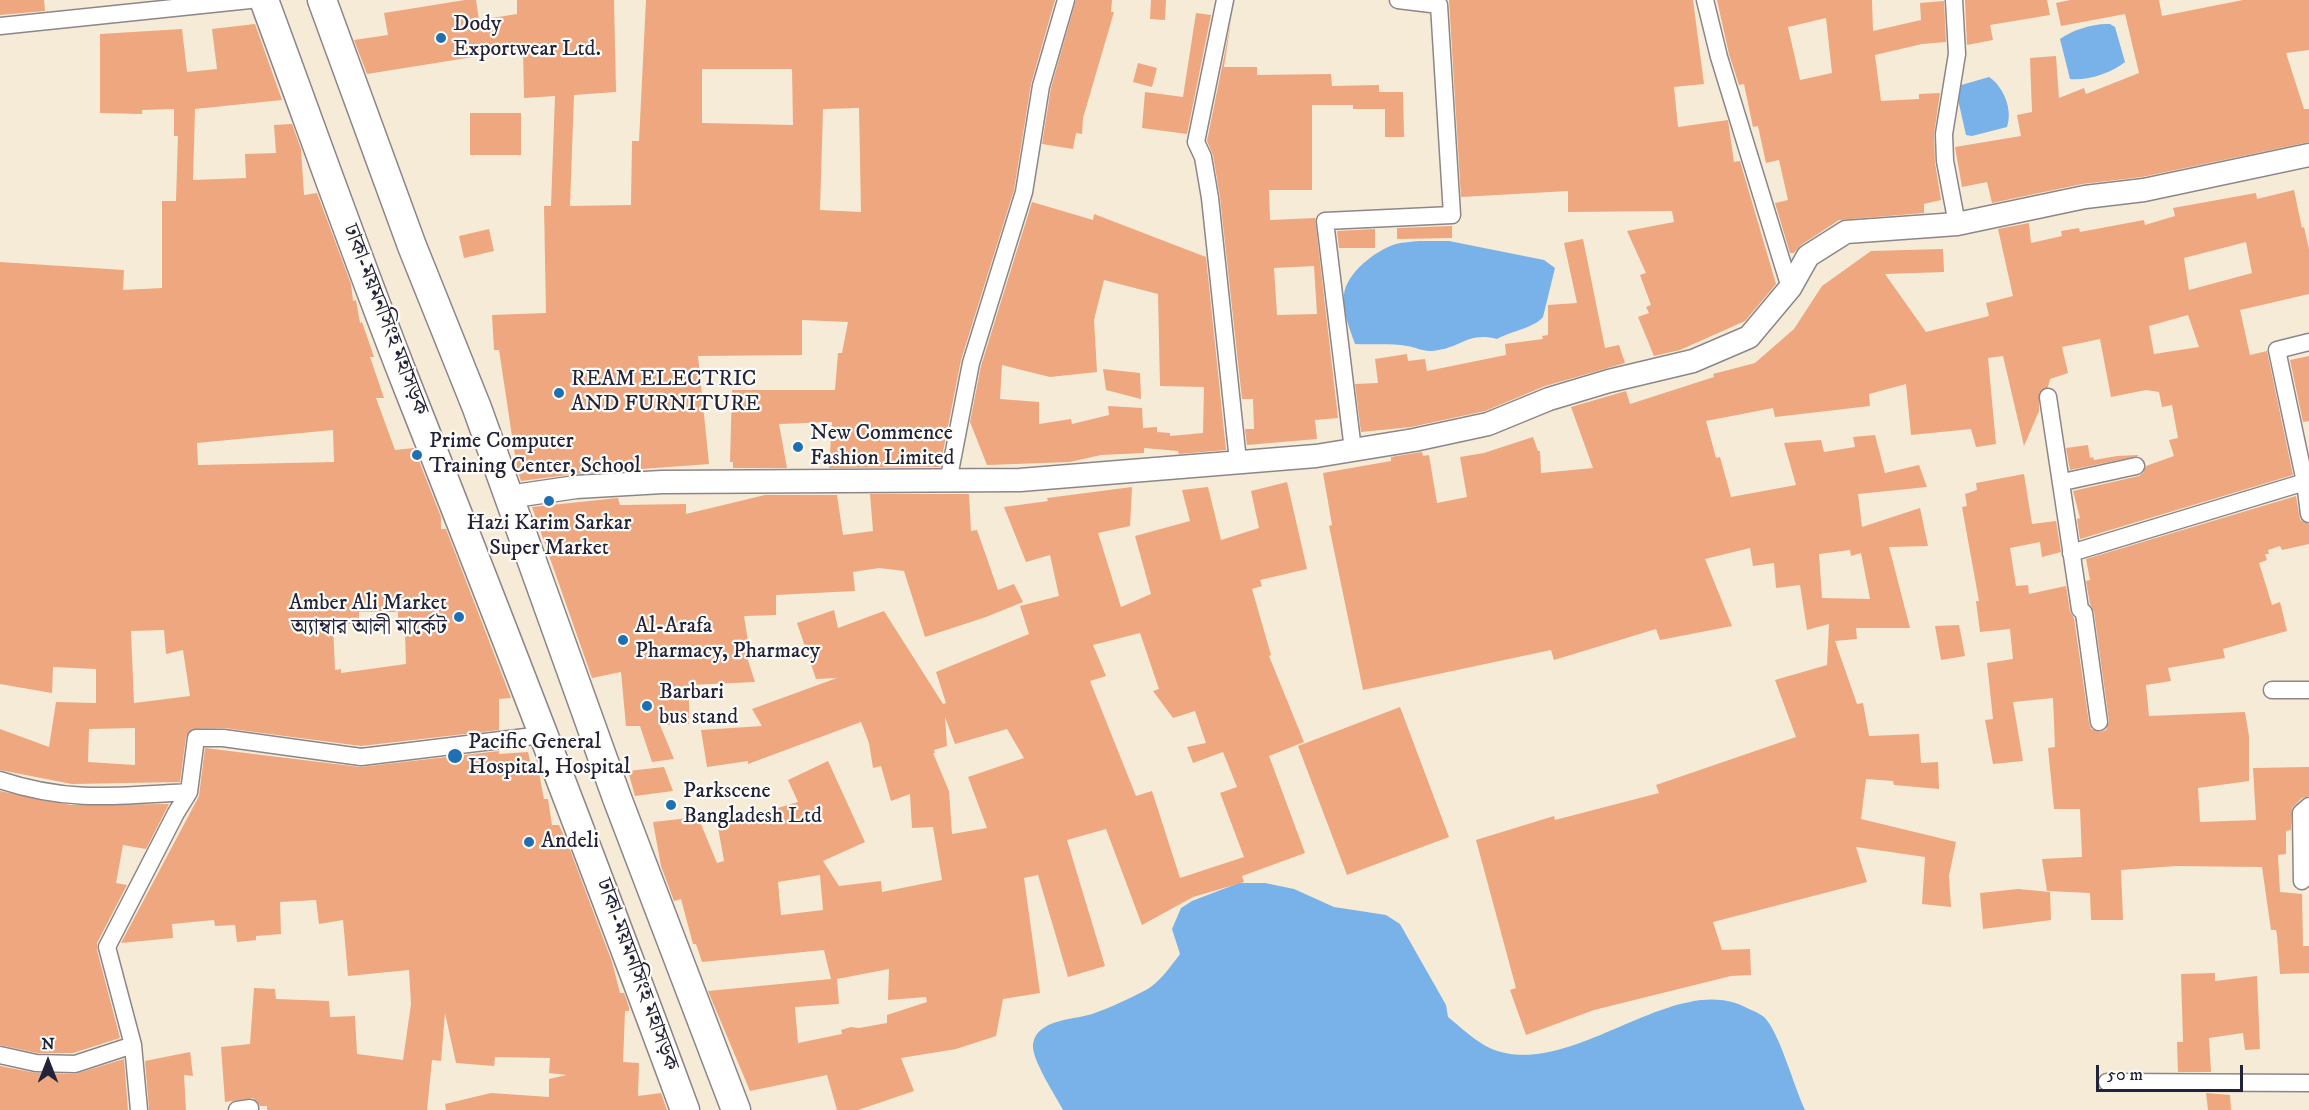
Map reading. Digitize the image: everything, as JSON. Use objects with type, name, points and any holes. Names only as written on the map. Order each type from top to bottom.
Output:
[{"type":"highway","name":"ঢাকা-ময়মনসিংহ মহাসড়ক","points":[[264,0],[405,379],[458,510],[542,735],[575,811],[685,1110]]},
{"type":"highway","name":"ঢাকা-ময়মনসিংহ মহাসড়ক","points":[[322,0],[412,246],[477,408],[617,798],[736,1110]]},
{"type":"street","points":[[0,27],[250,0]]},
{"type":"street","points":[[948,482],[957,422],[970,363],[1024,192],[1041,86],[1066,0]]},
{"type":"street","points":[[1225,0],[1196,142],[1203,157],[1210,198],[1238,461]]},
{"type":"street","points":[[1353,450],[1325,221],[1452,215],[1439,5],[1398,0]]},
{"type":"street","points":[[1706,0],[1719,57],[1790,288]]},
{"type":"street","points":[[1954,0],[1957,54],[1944,134],[1946,161],[1957,224]]},
{"type":"street","points":[[508,497],[576,487],[662,482],[1020,480],[1316,456],[1414,440],[1488,424],[1549,399],[1609,381],[1694,361],[1749,337],[1790,288],[1808,256],[1846,232],[1957,224],[2085,197],[2144,190],[2309,155]]},
{"type":"street","points":[[2309,342],[2277,350],[2305,482],[2309,513]]},
{"type":"street","points":[[2048,397],[2059,476],[2063,482],[2080,609],[2084,613],[2099,722]]},
{"type":"street","points":[[2063,482],[2136,466]]},
{"type":"street","points":[[2071,553],[2305,482]]},
{"type":"street","points":[[2272,690],[2309,690]]},
{"type":"street","points":[[139,1110],[133,1045],[107,946],[189,792],[196,738],[223,738],[361,757],[542,735]]},
{"type":"street","points":[[0,780],[38,792],[83,798],[189,792]]},
{"type":"street","points":[[2302,881],[2301,813],[2309,806]]},
{"type":"street","points":[[0,1056],[36,1063],[75,1064],[133,1045]]},
{"type":"street","points":[[2107,1082],[2309,1083]]},
{"type":"water","points":[[2110,24],[2115,27],[2125,62],[2099,75],[2084,79],[2070,79],[2060,39],[2083,28]]},
{"type":"water","points":[[1989,77],[2006,99],[2009,113],[2007,127],[1972,136],[1966,135],[1957,95],[1958,86]]},
{"type":"water","points":[[1449,241],[1544,260],[1555,268],[1543,317],[1534,324],[1497,339],[1478,337],[1440,350],[1427,351],[1395,345],[1355,344],[1344,307],[1344,295],[1350,279],[1363,264],[1380,251],[1396,244]]},
{"type":"water","points":[[1239,883],[1265,883],[1294,889],[1334,907],[1386,915],[1400,924],[1446,1005],[1448,1017],[1480,1042],[1501,1052],[1531,1055],[1563,1048],[1661,1010],[1692,1001],[1721,1000],[1749,1009],[1763,1017],[1771,1026],[1805,1110],[1063,1110],[1033,1051],[1036,1035],[1042,1029],[1059,1021],[1101,1011],[1151,987],[1165,974],[1180,954],[1172,929],[1181,908],[1192,901]]},
{"type":"building","points":[[0,0],[44,0],[45,11],[0,15]]},
{"type":"building","points":[[476,0],[479,20],[517,14],[517,0],[614,0],[616,92],[574,95],[570,206],[631,205],[632,141],[639,141],[646,0],[1055,0],[1031,84],[1014,190],[961,360],[940,467],[829,468],[832,422],[779,424],[787,468],[733,468],[733,462],[730,462],[732,390],[835,390],[838,353],[842,353],[848,322],[802,320],[802,355],[698,356],[709,464],[575,474],[521,481],[517,469],[499,350],[494,350],[492,315],[546,313],[544,206],[551,206],[555,96],[524,98],[523,49],[367,74],[354,40],[388,35],[384,13]],"holes":[[[702,69],[792,69],[793,125],[702,123]],[[859,108],[861,212],[820,210],[823,109]]]},
{"type":"building","points":[[1076,0],[1112,0],[1111,12],[1114,12],[1083,118],[1082,134],[1076,133],[1073,149],[1042,144],[1051,88]]},
{"type":"building","points":[[1151,0],[1166,0],[1165,20],[1150,19]]},
{"type":"building","points":[[1449,0],[1693,0],[1704,84],[1674,87],[1678,127],[1728,120],[1734,162],[1740,161],[1776,284],[1745,321],[1680,350],[1654,356],[1638,317],[1649,313],[1646,307],[1651,305],[1640,275],[1646,273],[1627,231],[1674,222],[1672,211],[1568,212],[1568,191],[1461,197]]},
{"type":"building","points":[[1717,0],[1872,0],[1873,31],[1921,20],[1920,3],[1944,1],[1946,42],[1922,44],[1875,55],[1881,101],[1919,99],[1919,94],[1940,93],[1934,134],[1935,163],[1941,200],[1924,204],[1924,213],[1839,220],[1801,245],[1794,253],[1790,253],[1775,203],[1788,200],[1779,160],[1766,163],[1758,126],[1753,127],[1744,84],[1739,85],[1729,54]],"holes":[[[1826,18],[1832,73],[1800,80],[1788,27]]]},
{"type":"building","points":[[1965,0],[2047,0],[2050,15],[1990,25],[1993,40],[1967,45]]},
{"type":"building","points":[[2070,0],[2159,0],[2162,16],[2243,0],[2309,0],[2309,50],[2286,53],[2304,109],[2309,109],[2309,142],[2142,177],[2082,184],[1992,203],[1987,182],[1962,187],[1955,147],[2021,136],[2017,115],[2032,112],[2030,58],[2056,56],[2059,98],[2084,88],[2086,94],[2139,73],[2125,14],[2061,26],[2056,3]]},
{"type":"building","points":[[1196,13],[1211,15],[1187,134],[1142,128],[1145,92],[1183,97]]},
{"type":"building","points":[[1231,22],[1224,67],[1257,67],[1257,75],[1331,74],[1332,86],[1379,85],[1379,92],[1403,92],[1404,137],[1385,137],[1385,109],[1353,109],[1353,105],[1312,105],[1312,190],[1269,190],[1270,220],[1315,218],[1338,418],[1315,420],[1317,439],[1247,445],[1245,429],[1254,429],[1253,399],[1242,399],[1220,197],[1213,155],[1207,141]],"holes":[[[1314,266],[1317,314],[1277,315],[1274,268]]]},
{"type":"building","points":[[255,24],[282,100],[195,109],[193,180],[246,178],[245,154],[276,153],[274,125],[292,124],[301,149],[304,195],[317,193],[351,284],[353,301],[356,300],[360,323],[362,322],[374,357],[370,357],[384,398],[376,398],[395,450],[414,448],[441,517],[441,529],[446,529],[511,698],[499,699],[499,730],[361,746],[224,728],[192,729],[186,737],[180,782],[72,784],[0,770],[0,729],[49,747],[56,702],[96,703],[96,669],[53,667],[52,693],[0,684],[0,262],[124,270],[123,290],[162,288],[162,201],[176,201],[178,136],[174,136],[174,109],[142,110],[142,114],[100,113],[100,34],[182,29],[187,72],[217,69],[212,29]],"holes":[[[333,430],[334,462],[198,465],[197,443]],[[359,612],[398,612],[398,633],[405,633],[406,664],[341,673],[341,669],[335,670],[333,624],[359,624]],[[164,630],[166,654],[183,650],[190,696],[134,703],[131,631]],[[135,728],[135,765],[88,762],[89,729]]]},
{"type":"building","points":[[1138,63],[1157,68],[1152,87],[1133,82]]},
{"type":"building","points":[[470,113],[521,113],[521,155],[470,155]]},
{"type":"building","points":[[2294,190],[2309,249],[2309,294],[2240,310],[2250,355],[2267,351],[2293,475],[2080,539],[2077,519],[2080,518],[2073,491],[2139,476],[2146,466],[2174,456],[2169,440],[2178,438],[2172,405],[2162,407],[2159,392],[2146,390],[2111,397],[2100,339],[2062,347],[2068,373],[2050,379],[2048,387],[2039,393],[2039,411],[2024,446],[2003,356],[1988,358],[1996,444],[1976,447],[1971,429],[1911,435],[1906,384],[1869,394],[1870,406],[1775,417],[1773,408],[1706,421],[1716,458],[1720,457],[1731,497],[1796,485],[1784,443],[1821,440],[1824,452],[1855,447],[1853,437],[1875,435],[1885,473],[1919,465],[1927,487],[1858,494],[1862,527],[1920,508],[1928,546],[1889,547],[1910,628],[1856,628],[1857,639],[1835,641],[1857,704],[1863,703],[1869,736],[1919,734],[1921,763],[1938,762],[1939,789],[1894,785],[1893,781],[1866,779],[1861,819],[1956,842],[1949,876],[1951,907],[1922,904],[1925,857],[1856,847],[1867,882],[1713,922],[1722,950],[1750,949],[1751,975],[1731,976],[1594,1010],[1526,1035],[1510,990],[1516,988],[1476,840],[1554,816],[1555,820],[1659,793],[1656,785],[1796,737],[1775,680],[1827,665],[1829,624],[1807,630],[1800,585],[1776,588],[1774,563],[1753,566],[1750,548],[1705,559],[1732,626],[1660,640],[1656,629],[1554,660],[1551,650],[1363,690],[1329,526],[1332,525],[1323,473],[1391,461],[1391,457],[1422,452],[1423,456],[1429,455],[1437,503],[1467,497],[1460,457],[1484,453],[1533,437],[1540,451],[1541,473],[1593,468],[1571,407],[1626,391],[1630,404],[1714,377],[1713,374],[1755,363],[1794,329],[1822,286],[1871,251],[1943,249],[1944,272],[1885,274],[1926,332],[1989,316],[1986,303],[2013,296],[1998,229],[2029,223],[2031,243],[2062,236],[2061,231],[2079,228],[2080,232],[2144,220],[2145,225],[2175,216],[2173,208],[2256,193],[2257,199]],"holes":[[[2246,242],[2252,273],[2189,290],[2184,258]],[[2188,315],[2199,347],[2154,354],[2149,326]],[[1850,550],[1851,556],[1861,553],[1870,599],[1822,598],[1819,554]]]},
{"type":"building","points":[[1032,202],[1093,220],[1094,214],[1206,257],[1226,450],[1179,454],[1178,451],[1144,448],[1144,453],[1101,455],[1070,462],[987,465],[970,422],[981,366]],"holes":[[[1104,280],[1158,294],[1160,386],[1204,387],[1203,433],[1170,436],[1170,433],[1157,432],[1157,427],[1143,428],[1142,408],[1108,406],[1109,415],[1072,424],[1071,419],[1039,424],[1039,402],[1000,399],[1002,365],[1050,377],[1097,372],[1094,320]]]},
{"type":"building","points":[[1452,226],[1452,238],[1397,239],[1397,228]]},
{"type":"building","points":[[489,229],[494,251],[464,258],[459,236]]},
{"type":"building","points":[[1375,229],[1375,248],[1339,248],[1337,231]]},
{"type":"building","points":[[1583,239],[1605,348],[1619,345],[1625,363],[1545,386],[1485,411],[1411,427],[1361,432],[1355,384],[1378,383],[1375,359],[1407,354],[1408,361],[1425,359],[1427,371],[1506,355],[1505,344],[1543,339],[1542,336],[1548,335],[1548,305],[1577,303],[1564,243]]},
{"type":"building","points":[[2309,356],[2309,421],[2303,422],[2290,360]]},
{"type":"building","points":[[1103,369],[1140,373],[1141,399],[1106,390]]},
{"type":"building","points":[[2088,445],[2090,458],[2093,457],[2094,460],[2117,456],[2138,456],[2070,470],[2066,448]]},
{"type":"building","points":[[2024,474],[2032,524],[2056,521],[2061,552],[2042,557],[2040,542],[2010,548],[2016,586],[2028,585],[2029,594],[2066,586],[2070,611],[2074,618],[2089,723],[2091,729],[2100,732],[2106,730],[2109,721],[2094,612],[2090,604],[2086,581],[2090,580],[2086,559],[2296,496],[2300,520],[2309,524],[2309,544],[2282,550],[2280,546],[2268,550],[2269,554],[2265,554],[2267,560],[2259,563],[2272,605],[2280,602],[2287,631],[2223,649],[2225,658],[2168,668],[2171,681],[2146,685],[2149,716],[2245,712],[2249,736],[2249,781],[2198,788],[2200,822],[2256,820],[2253,768],[2309,767],[2309,796],[2302,798],[2292,808],[2291,830],[2286,831],[2286,854],[2278,855],[2280,892],[2302,894],[2303,946],[2309,946],[2309,973],[2280,974],[2277,935],[2276,930],[2271,930],[2262,867],[2176,866],[2121,870],[2123,920],[2091,920],[2090,893],[2047,891],[2042,859],[2082,857],[2080,809],[2054,809],[2048,748],[2055,747],[2053,698],[2013,702],[2023,761],[1993,764],[1985,720],[1993,719],[1987,663],[2013,659],[2010,629],[1980,632],[1976,601],[1979,601],[1962,507],[1967,506],[1965,494],[1977,490],[1976,483]]},
{"type":"building","points":[[1287,482],[1307,569],[1260,580],[1262,586],[1252,589],[1271,655],[1269,656],[1304,742],[1269,756],[1305,853],[1242,876],[1244,882],[1193,897],[1142,925],[1106,829],[1067,840],[1105,966],[1068,977],[1038,875],[1024,878],[1040,993],[1003,999],[996,1036],[956,1049],[901,1058],[914,1091],[858,1110],[837,1110],[827,1075],[750,1091],[708,991],[831,979],[824,950],[702,962],[696,944],[693,944],[681,899],[674,901],[661,866],[653,822],[698,817],[717,863],[724,861],[716,816],[771,810],[798,802],[788,780],[828,761],[865,842],[823,861],[839,886],[881,881],[882,892],[942,880],[933,827],[912,828],[910,794],[891,801],[881,766],[873,768],[869,743],[861,722],[748,764],[748,761],[707,767],[701,730],[762,726],[752,709],[837,678],[816,679],[797,623],[834,610],[838,628],[884,611],[943,704],[946,703],[936,672],[1029,634],[1020,606],[1059,596],[1050,555],[1026,562],[1004,507],[1048,501],[1047,498],[1132,487],[1130,526],[1098,533],[1121,607],[1151,594],[1135,536],[1190,521],[1182,490],[1208,487],[1221,540],[1259,528],[1251,491]],"holes":[[[1140,633],[1159,689],[1153,691],[1173,718],[1195,711],[1206,743],[1187,747],[1193,763],[1223,752],[1237,787],[1220,793],[1244,857],[1180,878],[1152,791],[1136,796],[1090,681],[1106,676],[1093,645]],[[945,717],[955,744],[1007,729],[1024,758],[968,777],[987,828],[952,834],[949,791],[933,753],[935,753],[934,750],[947,746]],[[820,875],[823,910],[781,915],[778,882]],[[889,969],[888,1000],[926,997],[927,1002],[887,1015],[887,1023],[859,1028],[851,1027],[841,1030],[842,1034],[798,1043],[795,1007],[839,1004],[837,979]]]},
{"type":"building","points":[[870,494],[969,494],[971,531],[977,530],[998,590],[1014,584],[1023,602],[925,637],[904,571],[879,568],[853,572],[855,591],[776,595],[776,615],[744,616],[749,647],[744,648],[755,682],[689,685],[689,724],[660,725],[674,759],[652,762],[640,726],[626,726],[621,672],[592,678],[532,507],[618,498],[620,505],[686,504],[686,514],[765,495],[837,495],[843,535],[873,531]]},
{"type":"building","points":[[1959,625],[1965,656],[1941,660],[1935,626]]},
{"type":"building","points":[[1400,707],[1449,837],[1347,875],[1298,746]]},
{"type":"building","points":[[205,748],[360,767],[499,751],[499,754],[528,752],[533,774],[539,773],[544,799],[548,799],[552,825],[559,825],[569,847],[612,962],[620,993],[624,993],[629,1007],[629,1011],[625,1011],[623,1062],[639,1063],[638,1096],[661,1093],[667,1110],[446,1110],[445,1104],[491,1093],[549,1097],[549,1079],[567,1075],[549,1073],[550,1058],[495,1057],[494,1066],[456,1063],[445,1013],[441,1061],[432,1060],[427,1110],[267,1110],[267,1106],[260,1106],[253,1098],[225,1102],[221,1047],[250,1044],[254,988],[275,989],[276,999],[329,1001],[330,1017],[355,1016],[357,1054],[403,1060],[411,1004],[409,970],[348,976],[343,920],[319,924],[316,900],[280,902],[281,934],[256,936],[256,940],[237,942],[235,925],[215,926],[214,920],[172,924],[173,938],[121,943],[199,796]]},
{"type":"building","points":[[664,767],[673,791],[635,796],[628,771]]},
{"type":"building","points":[[0,791],[71,805],[169,804],[146,849],[123,845],[116,883],[127,885],[97,943],[120,1038],[73,1053],[37,1053],[0,1045]]},
{"type":"building","points":[[2018,889],[2050,892],[2051,920],[1983,929],[1980,893]]},
{"type":"building","points":[[2215,973],[2215,981],[2257,976],[2260,1049],[2245,1050],[2243,1033],[2209,1038],[2211,1072],[2178,1072],[2177,1042],[2183,1042],[2181,974]]},
{"type":"building","points":[[190,1052],[193,1076],[184,1075],[186,1110],[149,1110],[145,1061]]},
{"type":"building","points":[[124,1059],[128,1110],[0,1110],[0,1066],[36,1073],[75,1074]]},
{"type":"building","points":[[2206,1093],[2230,1095],[2231,1110],[2208,1110]]},
{"type":"place","name":"Dody Exportwear Ltd.","points":[[441,38]]},
{"type":"place","name":"REAM ELECTRIC AND FURNITURE","points":[[559,393]]},
{"type":"place","name":"New Commence Fashion Limited","points":[[798,447]]},
{"type":"place","name":"Prime Computer Training Center, School","points":[[417,455]]},
{"type":"place","name":"Hazi Karim Sarkar Super Market","points":[[549,501]]},
{"type":"place","name":"Amber Ali Market অ্যাম্বার আলী মার্কেট","points":[[459,617]]},
{"type":"place","name":"Al-Arafa Pharmacy, Pharmacy","points":[[623,640]]},
{"type":"place","name":"Barbari bus stand","points":[[647,706]]},
{"type":"place","name":"Pacific General Hospital, Hospital","points":[[455,756]]},
{"type":"place","name":"Parkscene Bangladesh Ltd","points":[[671,805]]},
{"type":"place","name":"Andeli","points":[[529,842]]}]
